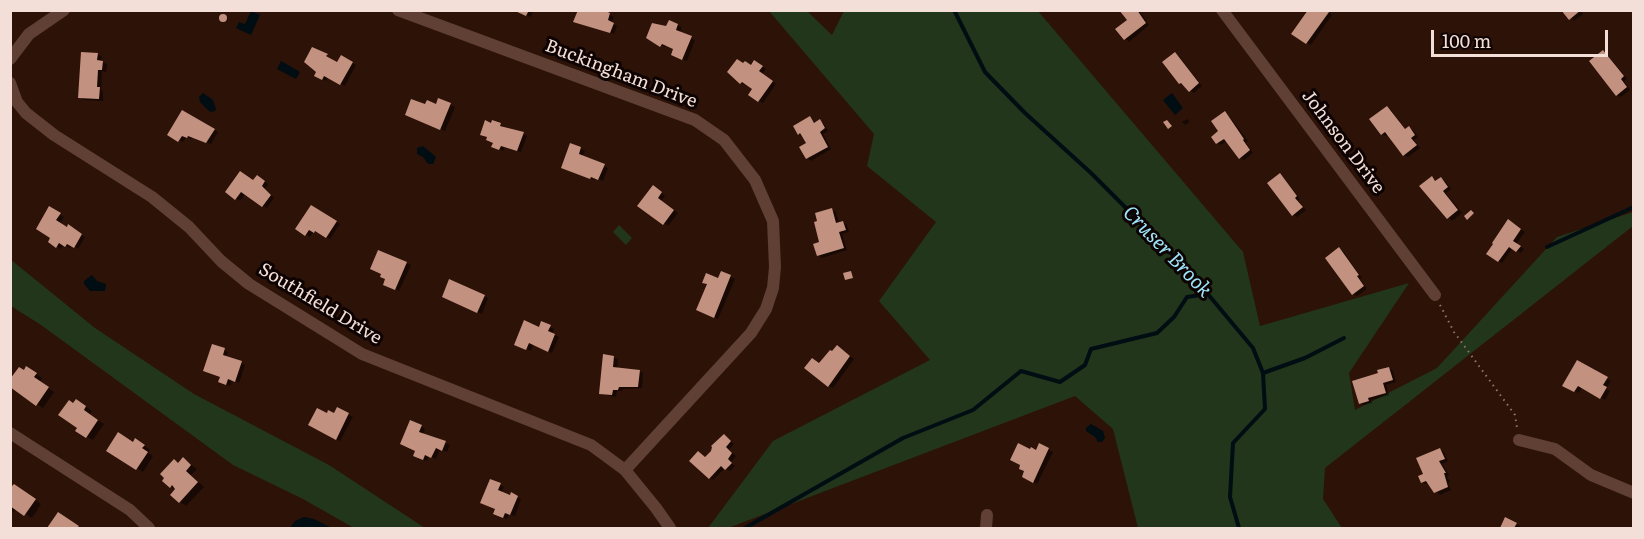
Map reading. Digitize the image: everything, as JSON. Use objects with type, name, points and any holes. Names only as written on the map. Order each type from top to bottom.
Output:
[{"type":"street","points":[[10,59],[29,34],[64,10]]},
{"type":"street","name":"Buckingham Drive","points":[[398,10],[695,120],[724,140],[755,180],[773,221],[775,267],[773,288],[766,309],[751,333],[625,470]]},
{"type":"street","name":"Johnson Drive","points":[[1222,10],[1436,295]]},
{"type":"street","name":"Southfield Drive","points":[[10,83],[17,102],[26,113],[54,135],[152,197],[189,227],[221,261],[249,284],[362,354],[591,445],[625,470],[670,528]]},
{"type":"street","points":[[10,433],[130,510],[149,528]]},
{"type":"street","points":[[1519,440],[1555,449],[1591,475],[1634,493]]},
{"type":"street","points":[[986,528],[987,515]]},
{"type":"path","points":[[1436,295],[1454,332],[1515,415],[1519,440]]},
{"type":"green space","points":[[769,11],[807,11],[832,35],[844,11],[1038,11],[1243,252],[1260,326],[1409,283],[1349,373],[1355,410],[1437,368],[1557,237],[1633,212],[1633,226],[1325,468],[1323,499],[1342,528],[1138,528],[1113,429],[1075,396],[728,528],[708,528],[773,441],[930,360],[879,301],[936,222],[867,166],[874,134]]},
{"type":"green space","points":[[619,225],[632,238],[626,245],[613,232]]},
{"type":"green space","points":[[10,259],[95,328],[194,394],[329,465],[425,528],[354,528],[303,499],[233,465],[41,325],[11,306]]},
{"type":"shaded area","points":[[251,11],[260,15],[251,35],[236,28],[239,22],[245,24]]},
{"type":"shaded area","points":[[281,61],[300,72],[296,79],[277,69]]},
{"type":"shaded area","points":[[203,93],[213,100],[215,111],[210,112],[200,102],[199,97]]},
{"type":"shaded area","points":[[1172,93],[1183,108],[1175,115],[1163,100]]},
{"type":"shaded area","points":[[423,146],[436,157],[433,164],[428,164],[423,157],[417,154],[417,148]]},
{"type":"shaded area","points":[[92,275],[97,281],[106,284],[105,291],[90,291],[84,284],[84,281]]},
{"type":"shaded area","points":[[1091,424],[1103,431],[1105,438],[1102,442],[1098,442],[1086,431]]},
{"type":"shaded area","points":[[304,517],[332,528],[290,528],[295,521]]},
{"type":"building","points":[[513,10],[529,10],[526,16]]},
{"type":"building","points":[[578,10],[603,10],[610,13],[608,20],[614,23],[610,33],[573,22]]},
{"type":"building","points":[[1119,10],[1137,10],[1146,23],[1124,40],[1115,29],[1127,20]]},
{"type":"building","points":[[1308,10],[1329,12],[1306,44],[1291,34]]},
{"type":"building","points":[[1561,10],[1581,10],[1569,20]]},
{"type":"building","points":[[223,14],[227,18],[223,22],[219,18]]},
{"type":"building","points":[[669,20],[678,24],[676,30],[692,36],[682,60],[671,55],[673,49],[662,44],[660,47],[646,38],[652,23],[666,26]]},
{"type":"building","points":[[312,47],[328,54],[326,56],[337,62],[341,55],[353,62],[340,85],[324,76],[322,80],[314,76],[316,72],[304,62]]},
{"type":"building","points":[[1603,50],[1624,76],[1621,79],[1627,87],[1616,96],[1589,61]]},
{"type":"building","points":[[81,52],[98,53],[97,60],[103,61],[102,70],[98,70],[99,99],[78,98]]},
{"type":"building","points":[[1175,52],[1199,83],[1189,92],[1181,83],[1179,84],[1162,62]]},
{"type":"building","points":[[737,59],[751,65],[754,60],[763,66],[759,71],[773,81],[758,102],[748,95],[752,89],[742,82],[740,84],[727,72]]},
{"type":"building","points":[[438,98],[451,103],[440,130],[405,115],[411,99],[425,104],[427,100],[436,104]]},
{"type":"building","points":[[1387,106],[1405,129],[1409,126],[1415,135],[1411,138],[1417,145],[1403,156],[1385,132],[1381,135],[1369,119]]},
{"type":"building","points":[[182,110],[215,129],[206,143],[188,136],[187,138],[182,136],[178,142],[167,135]]},
{"type":"building","points":[[1225,111],[1250,150],[1239,159],[1224,139],[1216,144],[1211,137],[1218,131],[1211,121]]},
{"type":"building","points":[[810,116],[814,123],[820,119],[825,128],[820,132],[828,147],[806,159],[799,147],[806,143],[793,126]]},
{"type":"building","points":[[485,120],[491,123],[492,120],[501,123],[500,126],[524,132],[517,151],[501,146],[499,150],[491,147],[493,143],[486,140],[487,137],[480,135]]},
{"type":"building","points":[[1167,120],[1172,126],[1168,129],[1163,122]]},
{"type":"building","points":[[570,143],[581,147],[579,154],[605,164],[598,180],[561,168]]},
{"type":"building","points":[[240,171],[253,180],[257,175],[265,181],[262,186],[271,195],[262,207],[241,192],[235,200],[225,192]]},
{"type":"building","points":[[1280,173],[1303,207],[1292,216],[1267,183]]},
{"type":"building","points":[[1432,176],[1435,181],[1441,177],[1448,187],[1443,191],[1458,210],[1447,219],[1419,186]]},
{"type":"building","points":[[653,185],[662,192],[658,198],[674,210],[663,225],[637,206]]},
{"type":"building","points":[[311,205],[337,221],[326,238],[309,230],[305,236],[295,229]]},
{"type":"building","points":[[49,206],[61,213],[56,220],[67,227],[68,224],[82,234],[74,248],[67,244],[65,247],[59,243],[56,248],[48,242],[50,238],[36,229]]},
{"type":"building","points":[[832,208],[836,223],[843,221],[846,230],[839,232],[844,248],[817,256],[813,244],[819,242],[814,222],[817,221],[815,213]]},
{"type":"building","points":[[1471,210],[1474,213],[1467,220],[1464,216]]},
{"type":"building","points":[[1508,219],[1521,229],[1513,241],[1521,246],[1516,252],[1509,247],[1498,262],[1486,254]]},
{"type":"building","points":[[1339,247],[1364,286],[1352,295],[1325,258]]},
{"type":"building","points":[[378,250],[407,262],[395,290],[383,285],[385,279],[380,277],[381,274],[370,269]]},
{"type":"building","points":[[721,271],[731,275],[714,318],[696,310],[707,284],[702,283],[706,273],[718,278]]},
{"type":"building","points":[[851,271],[853,278],[845,280],[843,273]]},
{"type":"building","points":[[449,279],[485,295],[477,313],[442,297]]},
{"type":"building","points":[[524,320],[539,327],[541,321],[551,325],[548,331],[555,334],[548,352],[529,343],[526,350],[514,345]]},
{"type":"building","points":[[212,344],[225,348],[223,355],[242,361],[235,382],[228,379],[226,385],[218,382],[220,377],[203,371]]},
{"type":"building","points":[[837,345],[850,356],[828,387],[804,368],[812,358],[819,363]]},
{"type":"building","points":[[603,354],[614,356],[613,367],[640,370],[638,387],[619,387],[618,390],[613,390],[612,395],[599,394]]},
{"type":"building","points":[[1577,360],[1608,377],[1603,385],[1607,387],[1600,399],[1578,386],[1574,392],[1562,386]]},
{"type":"building","points":[[26,366],[37,373],[34,377],[49,387],[36,406],[10,387],[10,379],[19,367],[24,370]]},
{"type":"building","points":[[1389,367],[1393,380],[1383,383],[1386,393],[1368,398],[1369,401],[1359,404],[1352,381]]},
{"type":"building","points":[[76,399],[86,406],[84,410],[98,420],[86,438],[75,431],[77,428],[58,415],[69,400],[73,403]]},
{"type":"building","points":[[337,407],[349,413],[336,440],[308,425],[317,408],[327,413],[328,410],[334,413]]},
{"type":"building","points":[[410,420],[422,425],[419,432],[446,441],[442,451],[436,448],[431,458],[425,455],[423,460],[413,456],[415,451],[400,444]]},
{"type":"building","points":[[118,432],[133,442],[135,438],[145,445],[142,448],[148,452],[136,470],[106,451]]},
{"type":"building","points":[[724,434],[731,441],[726,447],[732,453],[728,459],[732,463],[725,470],[721,466],[709,479],[689,461],[698,451],[705,457],[711,451],[711,446]]},
{"type":"building","points":[[1018,443],[1036,450],[1039,443],[1049,448],[1033,483],[1022,477],[1024,471],[1019,469],[1020,465],[1010,460]]},
{"type":"building","points":[[1440,448],[1445,459],[1439,461],[1446,473],[1444,473],[1448,487],[1434,493],[1426,481],[1421,483],[1418,476],[1423,474],[1416,458]]},
{"type":"building","points":[[183,457],[191,465],[186,471],[198,482],[179,503],[170,495],[175,489],[172,485],[170,488],[162,481],[164,478],[160,474],[174,459],[178,463]]},
{"type":"building","points":[[490,479],[501,483],[498,490],[510,495],[511,492],[518,496],[510,515],[505,513],[503,518],[493,514],[495,509],[480,503]]},
{"type":"building","points":[[14,484],[36,499],[24,516],[10,506],[10,485]]},
{"type":"building","points":[[58,512],[79,526],[77,528],[47,528]]},
{"type":"building","points":[[1505,517],[1517,523],[1514,528],[1500,528]]},
{"type":"waterway","name":"Cruser Brook","points":[[954,10],[985,72],[1186,268],[1253,348],[1263,373],[1265,409],[1233,443],[1230,497],[1239,528]]},
{"type":"waterway","points":[[1547,247],[1634,207]]},
{"type":"waterway","points":[[745,528],[903,438],[973,410],[1021,371],[1060,382],[1085,365],[1091,349],[1157,333],[1174,317],[1187,297],[1208,294]]},
{"type":"waterway","points":[[1263,373],[1305,358],[1344,338]]}]
